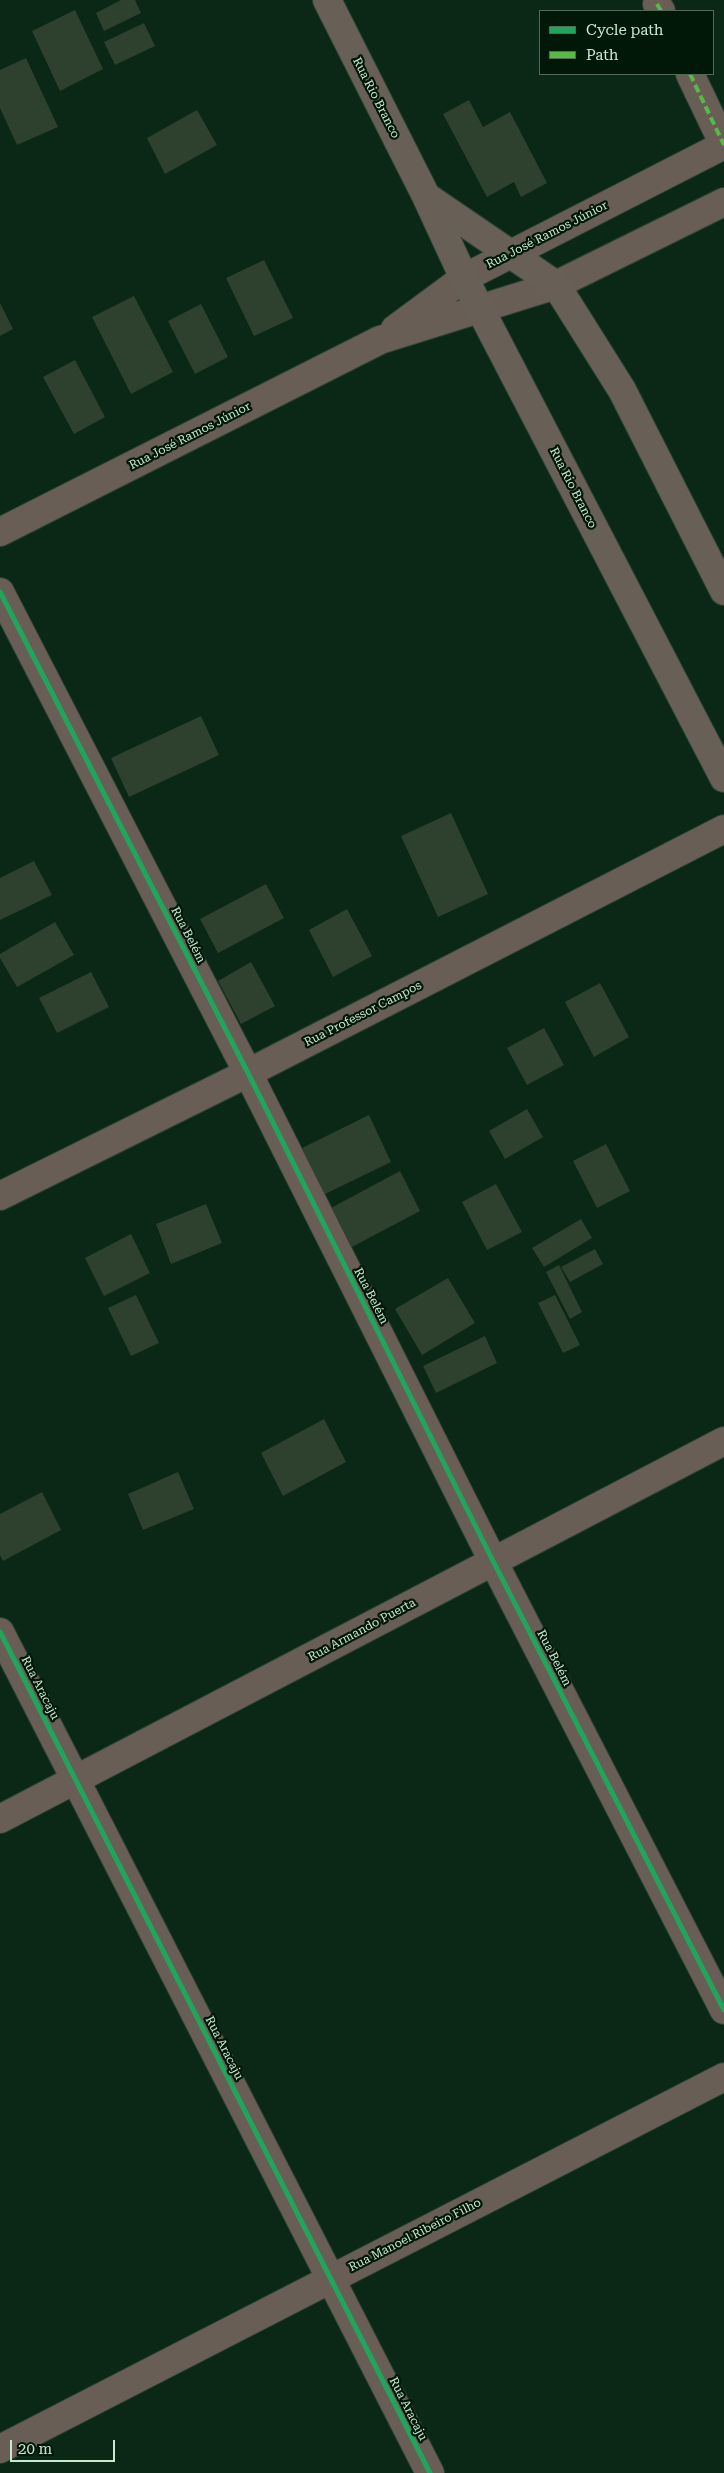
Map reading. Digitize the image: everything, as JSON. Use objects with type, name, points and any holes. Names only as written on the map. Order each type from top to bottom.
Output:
[{"type":"street","name":"Rua Rio Branco","points":[[327,0],[426,196],[464,278],[724,778]]},
{"type":"street","points":[[690,75],[724,145]]},
{"type":"street","name":"Rua José Ramos Júnior","points":[[0,532],[380,340],[464,278],[509,253],[724,145]]},
{"type":"street","name":"Rua Rio Branco","points":[[426,196],[556,286],[622,390],[724,591]]},
{"type":"street","name":"Rua José Ramos Júnior","points":[[380,340],[556,286],[724,202]]},
{"type":"street","name":"Rua Belém","points":[[0,592],[248,1073],[493,1561],[724,2010]]},
{"type":"street","name":"Rua Professor Campos","points":[[0,1196],[248,1073],[724,829]]},
{"type":"street","name":"Rua Armando Puerta","points":[[0,1819],[724,1441]]},
{"type":"street","name":"Rua Aracaju","points":[[0,1632],[430,2473]]},
{"type":"street","name":"Rua Manoel Ribeiro Filho","points":[[0,2449],[724,2077]]},
{"type":"building","points":[[121,0],[135,0],[141,13],[104,31],[96,13]]},
{"type":"building","points":[[75,10],[103,69],[60,91],[32,31]]},
{"type":"building","points":[[144,23],[155,46],[115,65],[104,42]]},
{"type":"building","points":[[26,58],[58,127],[17,145],[0,108],[0,70]]},
{"type":"building","points":[[469,100],[483,127],[510,112],[547,183],[521,197],[514,182],[487,197],[443,114]]},
{"type":"building","points":[[197,110],[217,145],[165,174],[147,138]]},
{"type":"building","points":[[264,260],[293,318],[254,336],[226,278]]},
{"type":"building","points":[[134,296],[173,372],[131,394],[92,317]]},
{"type":"building","points":[[0,303],[13,329],[0,336]]},
{"type":"building","points":[[201,304],[228,357],[195,374],[168,321]]},
{"type":"building","points":[[75,360],[105,417],[74,434],[43,377]]},
{"type":"building","points":[[201,716],[219,755],[129,797],[111,758]]},
{"type":"building","points":[[451,813],[488,894],[438,917],[401,836]]},
{"type":"building","points":[[34,861],[52,895],[0,920],[0,878]]},
{"type":"building","points":[[266,884],[284,918],[218,953],[200,919]]},
{"type":"building","points":[[347,909],[372,956],[333,977],[309,930]]},
{"type":"building","points":[[55,922],[74,955],[17,987],[0,958],[0,954]]},
{"type":"building","points":[[251,962],[275,1006],[241,1024],[218,981]]},
{"type":"building","points":[[91,972],[109,1007],[57,1033],[39,998]]},
{"type":"building","points":[[600,983],[629,1037],[594,1057],[565,1002]]},
{"type":"building","points":[[544,1028],[564,1065],[527,1085],[507,1048]]},
{"type":"building","points":[[527,1109],[543,1137],[505,1159],[489,1131]]},
{"type":"building","points":[[369,1115],[391,1162],[323,1195],[300,1149]]},
{"type":"building","points":[[606,1144],[630,1191],[597,1208],[573,1161]]},
{"type":"building","points":[[400,1171],[420,1211],[350,1248],[329,1209]]},
{"type":"building","points":[[496,1184],[522,1232],[487,1250],[462,1202]]},
{"type":"building","points":[[206,1204],[222,1243],[171,1264],[156,1224]]},
{"type":"building","points":[[581,1219],[592,1238],[544,1267],[532,1248]]},
{"type":"building","points":[[131,1234],[150,1273],[104,1296],[85,1258]]},
{"type":"building","points":[[595,1249],[603,1264],[570,1282],[561,1267]]},
{"type":"building","points":[[559,1265],[582,1312],[570,1319],[546,1272]]},
{"type":"building","points":[[448,1278],[475,1323],[422,1355],[395,1309]]},
{"type":"building","points":[[136,1295],[159,1343],[131,1356],[108,1308]]},
{"type":"building","points":[[555,1295],[580,1345],[563,1353],[538,1303]]},
{"type":"building","points":[[485,1336],[497,1363],[436,1393],[423,1366]]},
{"type":"building","points":[[324,1419],[346,1462],[283,1496],[261,1453]]},
{"type":"building","points":[[178,1472],[194,1509],[143,1530],[128,1494]]},
{"type":"building","points":[[42,1492],[61,1530],[3,1561],[0,1555],[0,1514]]},
{"type":"marked path","points":[[657,4],[660,10]]},
{"type":"marked path","points":[[690,75],[724,145]]},
{"type":"cycle path","points":[[0,592],[248,1073],[493,1561],[724,2010]]},
{"type":"cycle path","points":[[0,1632],[430,2473]]}]
